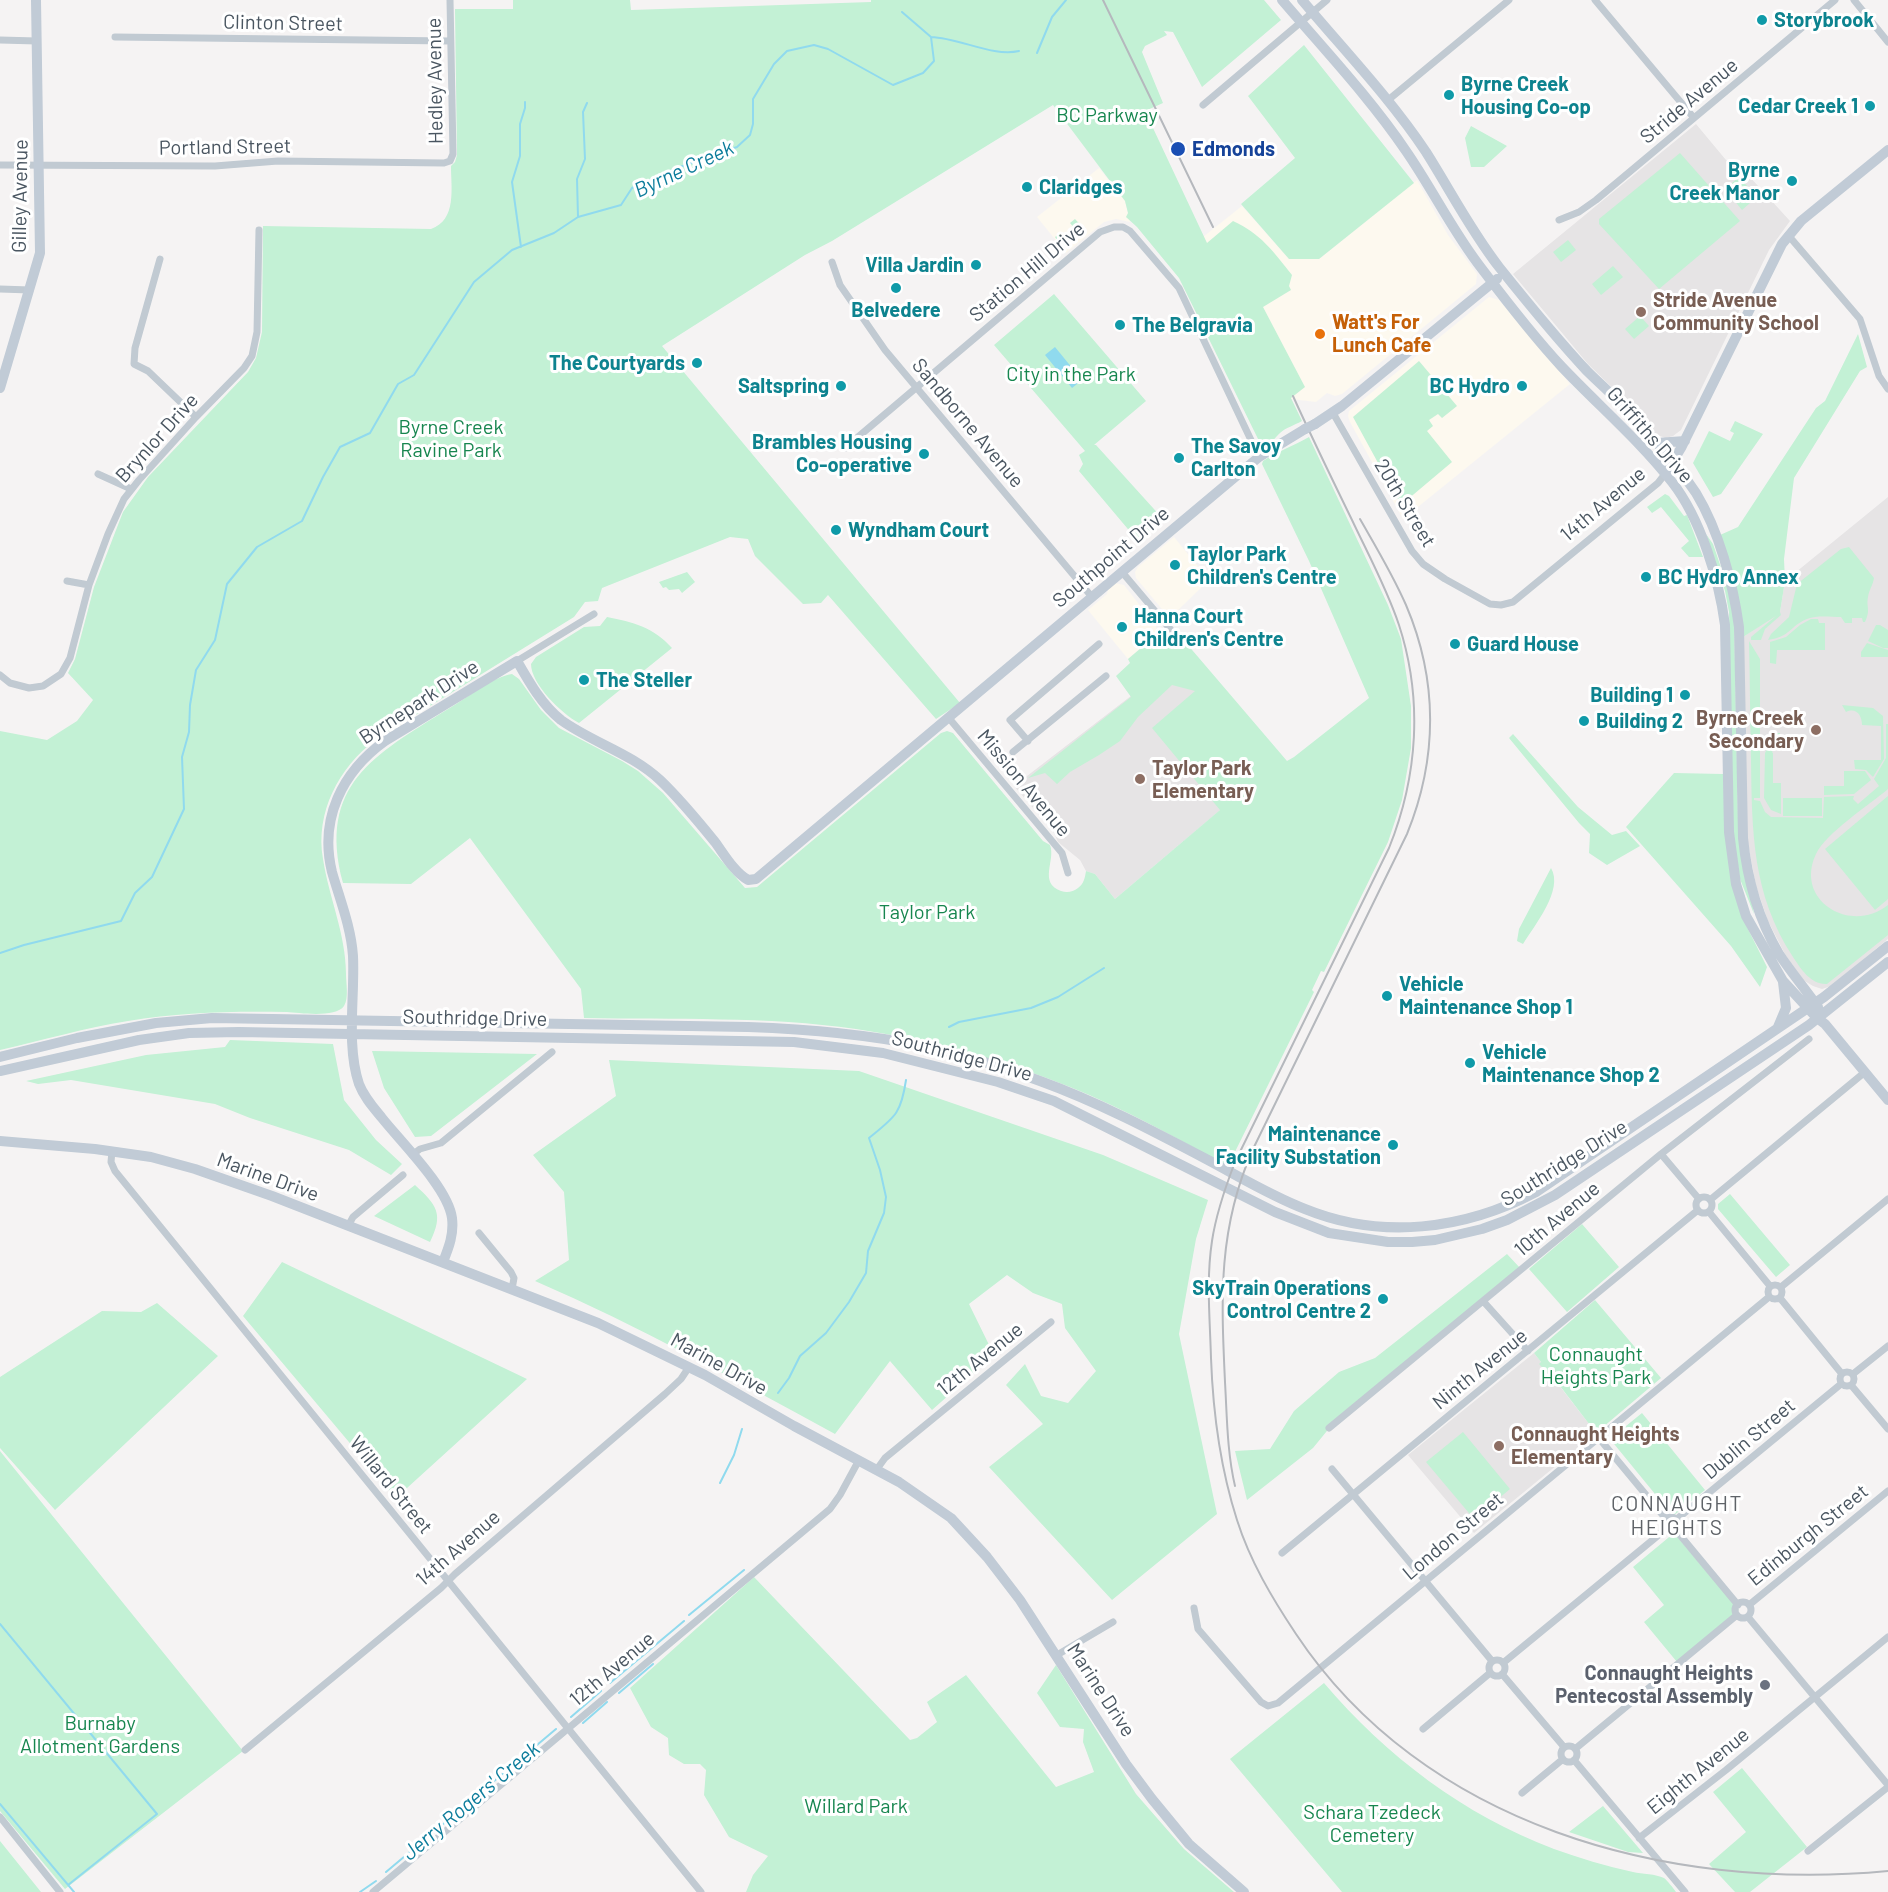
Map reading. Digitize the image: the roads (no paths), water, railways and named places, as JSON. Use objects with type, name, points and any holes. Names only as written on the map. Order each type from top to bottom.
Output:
[{"type":"main road","name":"Gilley Avenue","points":[[0,388],[30,290],[40,247],[36,0]]},
{"type":"main road","name":"Griffiths Drive","points":[[1282,0],[1406,150],[1457,236],[1492,282],[1562,367],[1630,433],[1665,474],[1687,506],[1705,545],[1718,582],[1725,625],[1731,858],[1746,916],[1783,981],[1812,1006]]},
{"type":"main road","name":"Griffiths Drive","points":[[1302,0],[1387,101],[1426,152],[1460,210],[1504,273],[1574,357],[1622,404],[1657,443],[1697,495],[1728,571],[1736,600],[1739,627],[1745,863],[1762,921],[1812,1006]]},
{"type":"main road","name":"14th Avenue","points":[[1665,474],[1685,441],[1767,272],[1788,235],[1801,221],[1888,150]]},
{"type":"main road","name":"Southpoint Drive","points":[[517,661],[535,691],[551,711],[574,728],[633,759],[659,779],[739,873],[750,880],[761,876],[1259,457],[1333,413],[1504,273]]},
{"type":"main road","points":[[1657,443],[1685,441]]},
{"type":"main road","name":"Byrnepark Drive","points":[[444,1262],[452,1238],[450,1210],[438,1186],[368,1101],[359,1083],[353,1034],[352,945],[332,870],[328,843],[332,812],[340,791],[357,765],[376,748],[517,661]]},
{"type":"main road","name":"Southridge Drive","points":[[0,1057],[77,1038],[156,1023],[229,1017],[809,1030],[925,1046],[992,1065],[1078,1096],[1187,1149],[1273,1195],[1306,1210],[1335,1219],[1381,1228],[1441,1225],[1486,1214],[1536,1192],[1812,1006],[1888,946]]},
{"type":"main road","name":"Southridge Drive","points":[[0,1071],[106,1046],[189,1033],[794,1042],[884,1053],[998,1082],[1054,1101],[1275,1212],[1329,1233],[1388,1242],[1435,1240],[1482,1229],[1532,1208],[1555,1195],[1822,1019],[1888,962]]},
{"type":"main road","points":[[1777,1029],[1786,1008],[1783,981]]},
{"type":"main road","points":[[1812,1006],[1888,1100]]},
{"type":"main road","name":"Marine Drive","points":[[0,1141],[112,1151],[151,1157],[195,1169],[348,1226],[598,1323],[688,1367],[877,1469],[926,1499],[951,1518],[987,1557],[1020,1600],[1057,1655],[1126,1764],[1170,1822],[1189,1844],[1244,1892]]},
{"type":"main road","points":[[1362,1239],[1381,1228]]},
{"type":"street","name":"Hedley Avenue","points":[[450,0],[453,154],[450,161]]},
{"type":"street","points":[[1203,105],[1327,0]]},
{"type":"street","points":[[1387,101],[1509,0]]},
{"type":"street","points":[[1595,0],[1694,118]]},
{"type":"street","name":"Stride Avenue","points":[[1559,220],[1579,212],[1835,0]]},
{"type":"street","points":[[1854,0],[1888,42]]},
{"type":"street","name":"Clinton Street","points":[[115,37],[450,41]]},
{"type":"street","points":[[0,40],[37,41]]},
{"type":"street","name":"Portland Street","points":[[0,165],[215,166],[278,162],[444,163],[450,161]]},
{"type":"street","name":"Station Hill Drive","points":[[916,387],[1100,232],[1114,227],[1123,227],[1135,236],[1179,288],[1259,457]]},
{"type":"street","name":"Brynlor Drive","points":[[0,675],[15,686],[29,688],[44,686],[61,674],[70,658],[89,585],[114,519],[131,489],[244,368],[255,348],[257,332],[259,230]]},
{"type":"street","points":[[1788,235],[1860,319],[1879,376],[1888,389]]},
{"type":"street","points":[[160,259],[135,348],[134,364],[148,371],[196,417]]},
{"type":"street","name":"Sandborne Avenue","points":[[832,262],[840,285],[866,325],[1092,597]]},
{"type":"street","points":[[0,289],[30,290]]},
{"type":"street","points":[[844,448],[916,387]]},
{"type":"street","name":"20th Street","points":[[1333,413],[1412,551],[1423,564],[1481,599],[1501,605]]},
{"type":"street","points":[[98,474],[131,489]]},
{"type":"street","name":"14th Avenue","points":[[1501,605],[1513,602],[1658,483],[1665,474]]},
{"type":"street","points":[[1122,572],[1171,630]]},
{"type":"street","points":[[67,581],[89,585]]},
{"type":"street","name":"Byrnepark Drive","points":[[517,661],[594,614]]},
{"type":"street","points":[[1028,741],[1010,720],[1099,644]]},
{"type":"street","points":[[1013,752],[1106,676]]},
{"type":"street","name":"Mission Avenue","points":[[948,717],[1062,854],[1068,873]]},
{"type":"street","name":"10th Avenue","points":[[1329,1428],[1661,1154],[1809,1039]]},
{"type":"street","points":[[412,1155],[420,1149],[441,1143],[552,1052]]},
{"type":"street","points":[[1710,1200],[1865,1072]]},
{"type":"street","name":"Willard Street","points":[[112,1151],[111,1162],[115,1171],[701,1892]]},
{"type":"street","points":[[1661,1154],[1699,1199]]},
{"type":"street","points":[[348,1226],[353,1217],[403,1175]]},
{"type":"street","points":[[1706,1197],[1710,1200],[1712,1205],[1709,1212],[1704,1213],[1698,1210],[1696,1203],[1699,1199],[1706,1197]]},
{"type":"street","points":[[1781,1287],[1888,1199]]},
{"type":"street","name":"Ninth Avenue","points":[[1282,1553],[1698,1210]]},
{"type":"street","points":[[1709,1212],[1770,1286]]},
{"type":"street","points":[[478,1233],[511,1272],[514,1278],[512,1289]]},
{"type":"street","points":[[1770,1286],[1781,1287]]},
{"type":"street","points":[[1770,1286],[1769,1297],[1780,1298]]},
{"type":"street","points":[[1780,1298],[1781,1287]]},
{"type":"street","name":"London Street","points":[[1194,1608],[1198,1629],[1261,1702],[1268,1706],[1278,1703],[1769,1297]]},
{"type":"street","points":[[1780,1298],[1842,1374]]},
{"type":"street","points":[[1483,1301],[1528,1351]]},
{"type":"street","name":"12th Avenue","points":[[877,1469],[885,1458],[1051,1322]]},
{"type":"street","points":[[1852,1374],[1888,1346]]},
{"type":"street","name":"14th Avenue","points":[[245,1750],[448,1581],[665,1394],[681,1379],[688,1367]]},
{"type":"street","points":[[1842,1374],[1849,1372],[1852,1374]]},
{"type":"street","points":[[1842,1374],[1841,1383],[1845,1386],[1851,1385]]},
{"type":"street","points":[[1851,1385],[1854,1381],[1852,1374]]},
{"type":"street","name":"Dublin Street","points":[[1677,1520],[1841,1383]]},
{"type":"street","points":[[1851,1385],[1888,1429]]},
{"type":"street","points":[[1599,1437],[1666,1519]]},
{"type":"street","name":"12th Avenue","points":[[373,1892],[830,1509],[836,1503],[858,1460]]},
{"type":"street","points":[[1332,1469],[1492,1662]]},
{"type":"street","name":"Edinburgh Street","points":[[1749,1605],[1888,1491]]},
{"type":"street","points":[[1671,1517],[1677,1520],[1678,1526],[1671,1531],[1664,1524],[1666,1519],[1671,1517]]},
{"type":"street","points":[[1503,1663],[1666,1528]]},
{"type":"street","points":[[1675,1529],[1738,1605]]},
{"type":"street","points":[[1742,1602],[1749,1605],[1751,1612],[1748,1617],[1743,1618],[1737,1615],[1735,1609],[1742,1602]]},
{"type":"street","points":[[1575,1749],[1737,1615]]},
{"type":"street","points":[[1748,1617],[1888,1786],[1808,1851]]},
{"type":"street","points":[[1057,1655],[1113,1622]]},
{"type":"street","name":"Eighth Avenue","points":[[1640,1838],[1888,1637]]},
{"type":"street","points":[[1499,1660],[1503,1663],[1505,1667],[1502,1674],[1497,1676],[1490,1673],[1488,1668],[1492,1662],[1499,1660]]},
{"type":"street","points":[[1423,1729],[1490,1673]]},
{"type":"street","points":[[1502,1674],[1564,1748]]},
{"type":"street","points":[[1574,1760],[1567,1762],[1563,1759],[1561,1752],[1568,1746],[1575,1749]]},
{"type":"street","points":[[1574,1760],[1577,1753],[1575,1749]]},
{"type":"street","points":[[1522,1793],[1563,1759]]},
{"type":"street","points":[[1574,1760],[1685,1892]]},
{"type":"street","points":[[0,1817],[60,1892]]},
{"type":"water","points":[[1055,347],[1082,380],[1072,388],[1045,355]]},
{"type":"waterway","name":"Byrne Creek","points":[[1037,53],[1052,17],[1066,0]]},
{"type":"waterway","points":[[902,12],[931,37]]},
{"type":"waterway","name":"Byrne Creek","points":[[0,953],[121,921],[135,893],[152,877],[184,809],[182,757],[189,732],[190,705],[196,670],[215,640],[227,584],[257,547],[302,521],[340,447],[370,433],[398,384],[414,375],[474,282],[512,250],[554,233],[578,217],[621,205],[632,188],[680,167],[737,147],[750,135],[753,124],[753,99],[774,64],[787,51],[814,45],[828,49],[893,85],[923,73],[934,61],[931,37],[998,51],[1019,51]]},
{"type":"waterway","points":[[521,247],[512,182],[520,156],[520,124],[525,102]]},
{"type":"waterway","points":[[578,217],[577,179],[585,159],[583,112],[587,103]]},
{"type":"waterway","name":"Jerry Rogers' Creek","points":[[949,1027],[959,1022],[1031,1008],[1058,997],[1104,968]]},
{"type":"waterway","name":"Jerry Rogers' Creek","points":[[778,1393],[800,1356],[826,1333],[849,1302],[866,1273],[868,1251],[884,1213],[886,1197],[869,1138],[885,1125],[899,1108],[906,1080]]},
{"type":"waterway","name":"Jerry Rogers' Creek","points":[[720,1483],[734,1455],[742,1429]]},
{"type":"waterway","name":"Jerry Rogers' Creek","points":[[689,1615],[744,1570]]},
{"type":"waterway","name":"Jerry Rogers' Creek","points":[[610,1683],[684,1621]]},
{"type":"waterway","points":[[0,1624],[157,1814],[68,1885]]},
{"type":"waterway","points":[[619,1693],[653,1664]]},
{"type":"waterway","name":"Jerry Rogers' Creek","points":[[571,1717],[601,1691]]},
{"type":"waterway","points":[[583,1723],[607,1702]]},
{"type":"waterway","name":"Jerry Rogers' Creek","points":[[386,1872],[556,1729]]},
{"type":"waterway","points":[[0,1804],[74,1892]]},
{"type":"waterway","name":"Jerry Rogers' Creek","points":[[360,1892],[376,1881]]},
{"type":"railway","points":[[1103,0],[1213,227]]},
{"type":"railway","points":[[1293,396],[1377,572],[1399,625],[1412,681],[1414,737],[1406,793],[1389,848],[1235,1162],[1216,1221],[1210,1256],[1209,1285],[1214,1399],[1218,1440],[1226,1480],[1248,1550],[1262,1579],[1296,1634],[1349,1700],[1411,1755],[1480,1798],[1556,1832],[1636,1856],[1719,1870],[1804,1875],[1888,1871]]},
{"type":"railway","points":[[1235,1486],[1228,1434],[1223,1321],[1224,1263],[1233,1207],[1253,1149],[1407,834],[1417,805],[1429,748],[1429,690],[1417,633],[1396,583],[1360,519]]},
{"type":"place","name":"Storybrook","points":[[1762,20]]},
{"type":"place","name":"Byrne Creek Housing Co-op","points":[[1449,95]]},
{"type":"place","name":"Cedar Creek 1","points":[[1870,106]]},
{"type":"place","name":"Edmonds","points":[[1178,149]]},
{"type":"place","name":"Byrne Creek Manor","points":[[1792,181]]},
{"type":"place","name":"Claridges","points":[[1027,187]]},
{"type":"place","name":"Villa Jardin","points":[[976,265]]},
{"type":"place","name":"Belvedere","points":[[896,288]]},
{"type":"place","name":"Stride Avenue Community School","points":[[1641,312]]},
{"type":"place","name":"The Belgravia","points":[[1120,325]]},
{"type":"place","name":"Watt's For Lunch Cafe","points":[[1320,334]]},
{"type":"place","name":"The Courtyards","points":[[697,363]]},
{"type":"place","name":"Saltspring","points":[[841,386]]},
{"type":"place","name":"BC Hydro","points":[[1522,386]]},
{"type":"place","name":"Brambles Housing Co-operative","points":[[924,454]]},
{"type":"place","name":"The Savoy Carlton","points":[[1179,458]]},
{"type":"place","name":"Wyndham Court","points":[[836,530]]},
{"type":"place","name":"Taylor Park Children's Centre","points":[[1175,565]]},
{"type":"place","name":"BC Hydro Annex","points":[[1646,577]]},
{"type":"place","name":"Hanna Court Children's Centre","points":[[1122,627]]},
{"type":"place","name":"Guard House","points":[[1455,644]]},
{"type":"place","name":"The Steller","points":[[584,680]]},
{"type":"place","name":"Building 1","points":[[1685,695]]},
{"type":"place","name":"Building 2","points":[[1584,721]]},
{"type":"place","name":"Byrne Creek Secondary","points":[[1816,730]]},
{"type":"place","name":"Taylor Park Elementary","points":[[1140,779]]},
{"type":"place","name":"Vehicle Maintenance Shop 1","points":[[1387,996]]},
{"type":"place","name":"Vehicle Maintenance Shop 2","points":[[1470,1063]]},
{"type":"place","name":"Maintenance Facility Substation","points":[[1393,1145]]},
{"type":"place","name":"SkyTrain Operations Control Centre 2","points":[[1383,1299]]},
{"type":"place","name":"Connaught Heights Elementary","points":[[1499,1446]]},
{"type":"place","name":"Connaught Heights Pentecostal Assembly","points":[[1765,1685]]},
{"type":"district","name":"CONNAUGHT HEIGHTS","points":[[1677,1516]]},
{"type":"park label","name":"BC Parkway","points":[[1107,115]]},
{"type":"park label","name":"City in the Park","points":[[1071,374]]},
{"type":"park label","name":"Byrne Creek Ravine Park","points":[[451,438]]},
{"type":"park label","name":"Taylor Park","points":[[927,912]]},
{"type":"park label","name":"Connaught Heights Park","points":[[1596,1366]]},
{"type":"park label","name":"Burnaby Allotment Gardens","points":[[100,1734]]},
{"type":"park label","name":"Willard Park","points":[[856,1806]]},
{"type":"park label","name":"Schara Tzedeck Cemetery","points":[[1372,1824]]}]
